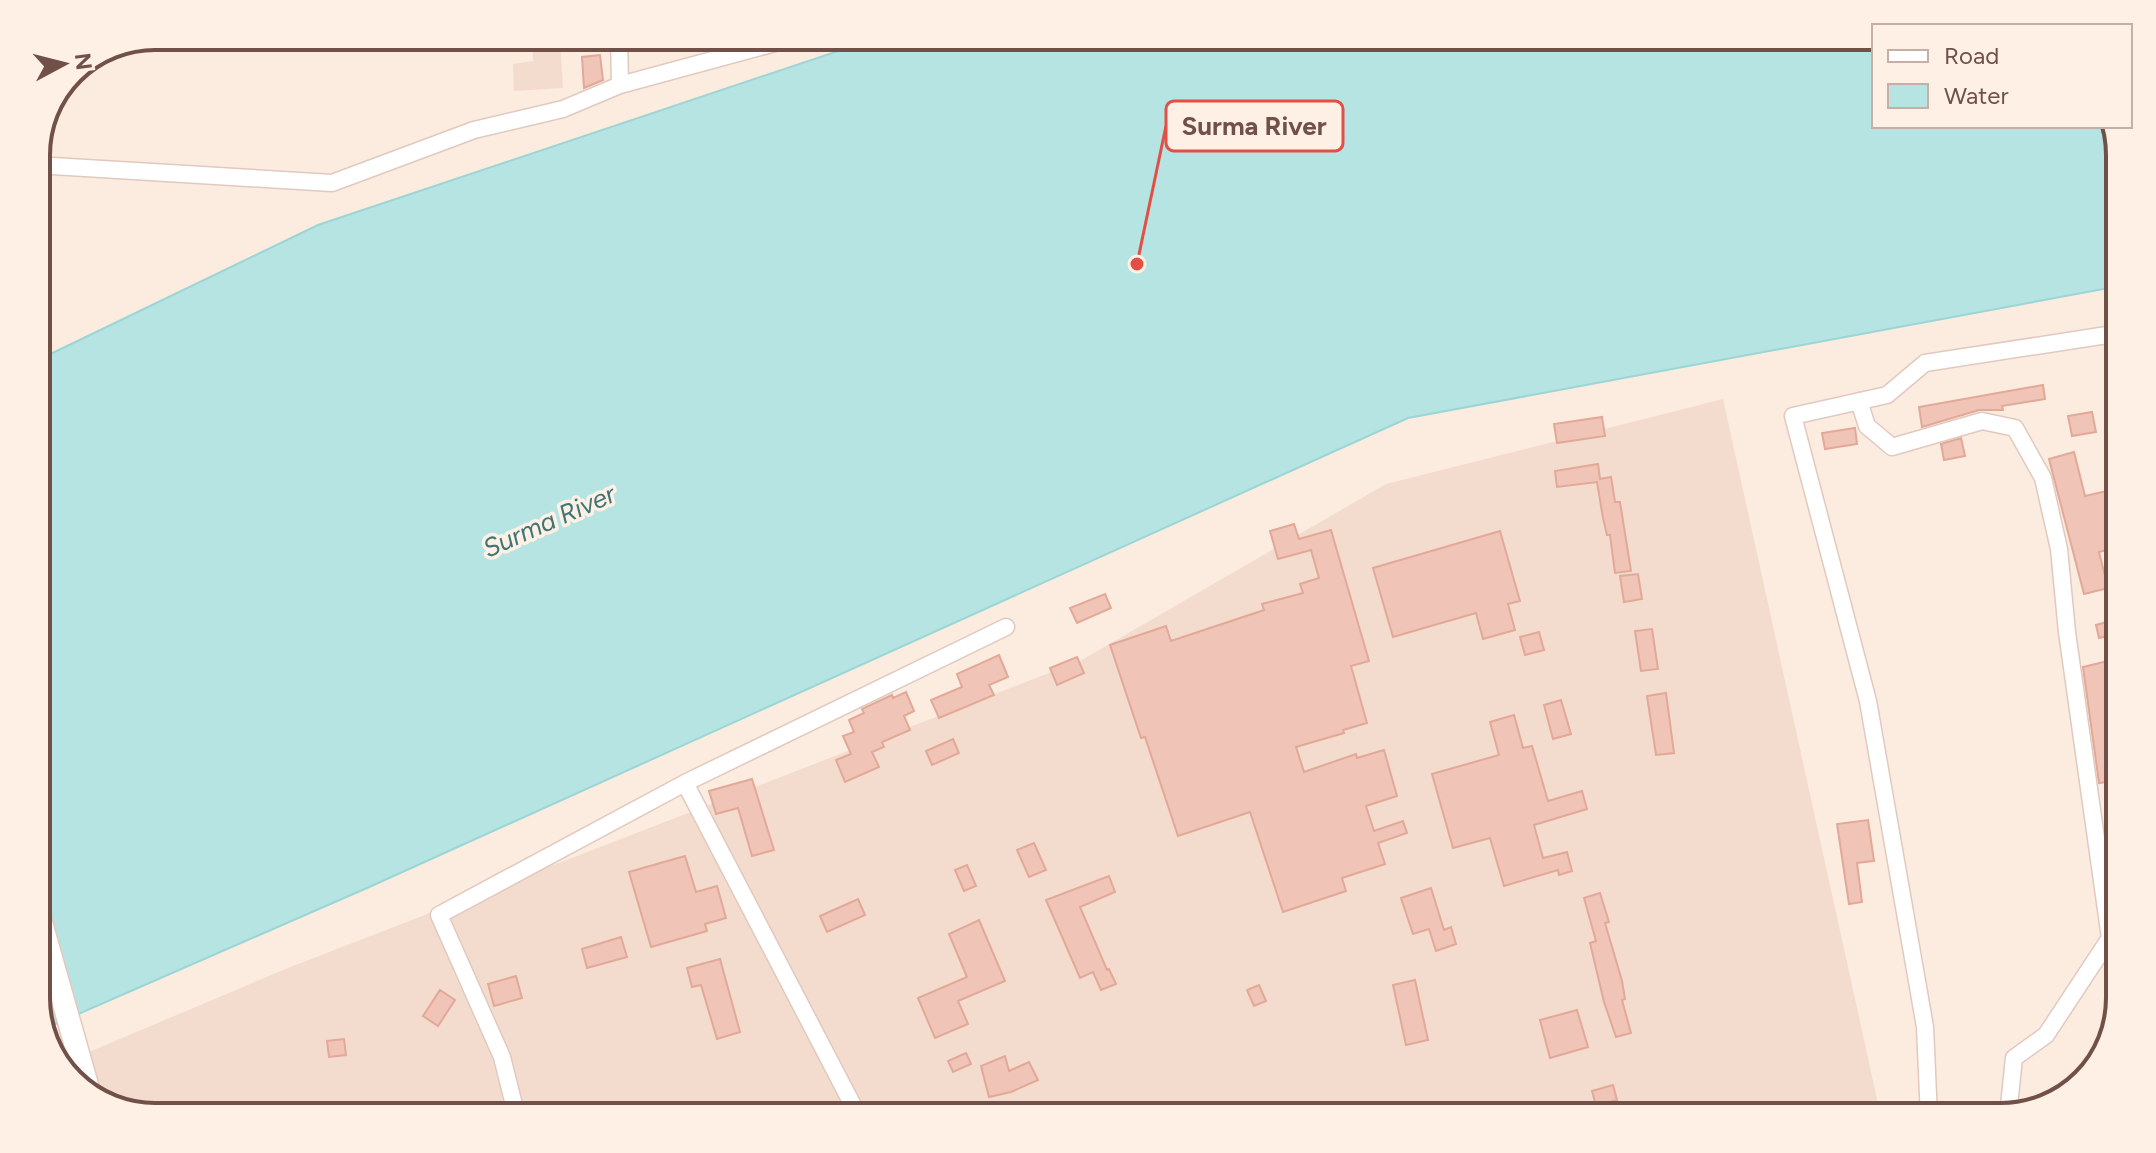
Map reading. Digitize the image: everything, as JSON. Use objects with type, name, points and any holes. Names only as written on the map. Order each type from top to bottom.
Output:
[{"type":"main road","points":[[50,954],[84,1075]]},
{"type":"street","points":[[619,50],[620,85]]},
{"type":"street","points":[[50,166],[332,183],[474,130],[563,109],[620,85],[749,50]]},
{"type":"street","points":[[1928,1103],[1925,1027],[1868,701],[1793,416],[1887,395],[1925,363],[2106,335]]},
{"type":"street","points":[[1859,401],[1867,426],[1892,447],[1982,421],[2015,428],[2043,478],[2059,549],[2067,632],[2106,910]]},
{"type":"street","points":[[514,1103],[502,1057],[439,915],[685,783],[1006,627]]},
{"type":"street","points":[[685,783],[852,1103]]},
{"type":"street","points":[[2009,1102],[2014,1058],[2046,1035],[2106,944]]},
{"type":"shaded area","points":[[533,50],[561,50],[563,88],[514,91],[513,64],[533,61]]},
{"type":"shaded area","points":[[1723,399],[1878,1103],[155,1103],[109,1092],[86,1077],[71,1060],[288,968],[1080,661],[1386,484]]},
{"type":"water","points":[[841,50],[1872,50],[1872,128],[2102,128],[2106,148],[2106,289],[1408,418],[367,888],[54,1025],[50,1005],[50,354],[318,225]]},
{"type":"building","points":[[600,55],[603,80],[584,88],[582,57]]},
{"type":"building","points":[[2043,385],[2045,399],[2002,406],[2003,410],[1979,410],[1922,427],[1919,407]]},
{"type":"building","points":[[2092,412],[2096,432],[2072,436],[2068,416]]},
{"type":"building","points":[[1602,417],[1605,436],[1557,443],[1554,424]]},
{"type":"building","points":[[1855,428],[1857,444],[1825,449],[1822,433]]},
{"type":"building","points":[[1961,438],[1965,456],[1944,460],[1941,444]]},
{"type":"building","points":[[2074,452],[2085,496],[2106,491],[2106,550],[2099,552],[2106,588],[2084,594],[2049,459]]},
{"type":"building","points":[[1598,464],[1600,479],[1611,477],[1615,502],[1620,502],[1631,571],[1615,573],[1610,535],[1607,535],[1597,482],[1557,487],[1555,471]]},
{"type":"building","points":[[1294,524],[1299,539],[1331,530],[1369,661],[1351,666],[1367,723],[1296,747],[1304,772],[1356,754],[1357,758],[1384,750],[1397,796],[1366,806],[1374,831],[1403,821],[1407,833],[1378,843],[1385,864],[1342,878],[1346,891],[1283,912],[1250,812],[1178,836],[1110,645],[1166,626],[1171,641],[1264,610],[1262,604],[1303,593],[1300,584],[1319,578],[1311,550],[1278,559],[1270,531]]},
{"type":"building","points":[[1500,531],[1520,601],[1508,604],[1515,630],[1483,639],[1476,613],[1393,637],[1373,568]]},
{"type":"building","points":[[1638,574],[1642,599],[1624,602],[1620,576]]},
{"type":"building","points":[[1105,594],[1111,608],[1077,623],[1070,608]]},
{"type":"building","points":[[2106,622],[2106,636],[2099,638],[2096,625]]},
{"type":"building","points":[[1652,629],[1658,669],[1641,671],[1635,631]]},
{"type":"building","points":[[1539,632],[1544,650],[1525,655],[1520,637]]},
{"type":"building","points":[[999,655],[1008,677],[989,685],[994,695],[939,718],[931,700],[962,687],[957,674]]},
{"type":"building","points":[[1077,657],[1084,673],[1057,685],[1050,668]]},
{"type":"building","points":[[2106,661],[2106,782],[2099,783],[2083,667]]},
{"type":"building","points":[[906,692],[914,711],[904,716],[910,730],[882,742],[884,747],[872,752],[879,767],[845,782],[836,760],[851,754],[843,736],[854,732],[849,720],[864,713],[862,709]]},
{"type":"building","points":[[1666,693],[1674,753],[1656,755],[1647,696]]},
{"type":"building","points":[[1561,700],[1571,734],[1553,739],[1544,705]]},
{"type":"building","points":[[1514,715],[1523,748],[1532,746],[1548,801],[1582,791],[1587,809],[1534,825],[1543,858],[1567,852],[1572,871],[1559,875],[1558,870],[1504,886],[1490,838],[1453,848],[1432,774],[1499,755],[1490,722]]},
{"type":"building","points":[[953,739],[959,753],[932,765],[926,751]]},
{"type":"building","points":[[752,779],[774,850],[752,856],[738,808],[716,814],[709,791]]},
{"type":"building","points":[[1868,820],[1874,861],[1857,863],[1862,902],[1849,904],[1837,824]]},
{"type":"building","points":[[1034,843],[1046,870],[1029,877],[1017,850]]},
{"type":"building","points":[[685,856],[696,892],[717,886],[726,918],[705,924],[707,931],[651,947],[629,872]]},
{"type":"building","points":[[967,865],[976,886],[964,891],[955,870]]},
{"type":"building","points":[[1109,876],[1115,892],[1080,907],[1116,984],[1101,990],[1093,972],[1080,978],[1046,900]]},
{"type":"building","points":[[1431,888],[1444,930],[1451,927],[1456,944],[1436,951],[1429,929],[1413,934],[1401,898]]},
{"type":"building","points":[[1600,893],[1609,922],[1605,923],[1622,981],[1625,999],[1622,1000],[1631,1033],[1616,1037],[1590,943],[1596,941],[1584,898]]},
{"type":"building","points":[[858,899],[865,915],[827,932],[820,916]]},
{"type":"building","points":[[979,920],[1005,981],[958,1001],[968,1024],[935,1038],[918,998],[967,977],[949,934]]},
{"type":"building","points":[[621,937],[627,957],[587,968],[582,949]]},
{"type":"building","points":[[720,959],[740,1032],[717,1039],[701,985],[692,987],[687,968]]},
{"type":"building","points":[[516,976],[522,998],[494,1006],[488,984]]},
{"type":"building","points":[[1415,980],[1428,1040],[1406,1045],[1393,985]]},
{"type":"building","points":[[1259,985],[1266,1001],[1254,1006],[1247,990]]},
{"type":"building","points":[[440,990],[455,1000],[438,1026],[423,1016]]},
{"type":"building","points":[[1577,1010],[1588,1047],[1550,1058],[1540,1020]]},
{"type":"building","points":[[344,1039],[346,1055],[329,1057],[327,1041]]},
{"type":"building","points":[[966,1053],[971,1064],[953,1072],[948,1061]]},
{"type":"building","points":[[1005,1056],[1009,1071],[1029,1062],[1038,1080],[1011,1092],[989,1097],[981,1066]]},
{"type":"building","points":[[1613,1085],[1617,1100],[1595,1103],[1592,1091]]},
{"type":"place","name":"Surma River","points":[[1137,264]]}]
